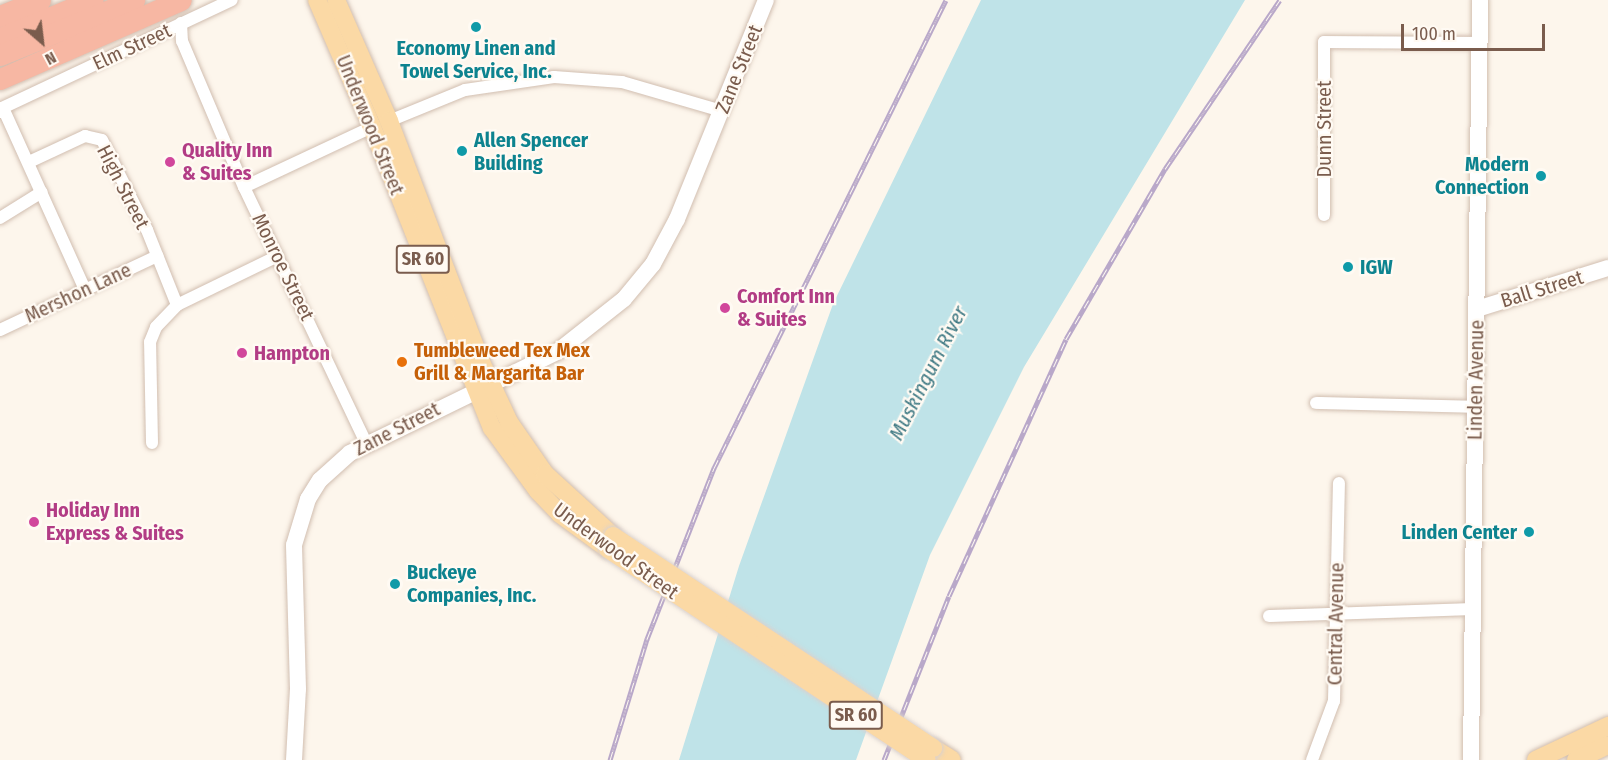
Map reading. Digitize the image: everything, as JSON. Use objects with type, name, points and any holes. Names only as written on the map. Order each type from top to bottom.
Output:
[{"type":"highway","points":[[0,16],[40,0]]},
{"type":"highway","points":[[0,38],[92,0]]},
{"type":"highway","points":[[0,56],[134,0]]},
{"type":"highway","points":[[0,79],[181,0]]},
{"type":"main road","name":"Underwood Street","points":[[317,0],[381,124]]},
{"type":"main road","name":"Underwood Street","points":[[336,0],[381,124],[483,387],[492,428],[522,473],[560,514],[610,543],[789,664],[930,754]]},
{"type":"main road","name":"Zane Street","points":[[294,760],[298,689],[293,566],[297,528],[320,480],[366,443],[545,359],[583,335],[639,282],[677,219],[766,0]]},
{"type":"main road","name":"Linden Avenue","points":[[1471,760],[1480,0]]},
{"type":"main road","name":"Ball Street","points":[[1477,309],[1608,268]]},
{"type":"main road","points":[[1536,760],[1608,726]]},
{"type":"main road","points":[[1576,760],[1605,751]]},
{"type":"main road","name":"SR 60","points":[[930,754],[952,760]]},
{"type":"street","name":"Elm Street","points":[[1,110],[232,0]]},
{"type":"street","name":"Monroe Street","points":[[181,23],[182,41],[244,186],[366,443]]},
{"type":"street","name":"Dunn Street","points":[[1324,215],[1324,42],[1479,43]]},
{"type":"street","points":[[244,186],[381,124],[465,90],[554,77],[622,82],[722,111]]},
{"type":"street","points":[[1,110],[29,162],[85,290]]},
{"type":"street","name":"High Street","points":[[29,162],[85,136],[102,140],[157,256],[177,305]]},
{"type":"street","points":[[0,218],[42,192]]},
{"type":"street","name":"Mershon Lane","points":[[0,330],[157,256]]},
{"type":"street","points":[[152,443],[150,342],[156,327],[177,305],[278,256]]},
{"type":"street","points":[[1316,403],[1476,407]]},
{"type":"street","name":"Central Avenue","points":[[1312,760],[1334,701],[1339,483]]},
{"type":"street","points":[[1269,616],[1474,609]]},
{"type":"water","name":"Muskingum River","points":[[981,0],[1245,0],[1024,367],[930,555],[856,760],[679,760],[739,566],[833,304]]},
{"type":"railway","points":[[610,760],[647,639],[714,468],[946,0]]},
{"type":"railway","points":[[884,760],[949,596],[1066,339],[1165,169],[1280,0]]},
{"type":"place","name":"Economy Linen and Towel Service, Inc.","points":[[476,27]]},
{"type":"place","name":"Allen Spencer Building","points":[[462,151]]},
{"type":"place","name":"Quality Inn & Suites","points":[[170,162]]},
{"type":"place","name":"Modern Connection","points":[[1541,176]]},
{"type":"place","name":"IGW","points":[[1348,267]]},
{"type":"place","name":"Comfort Inn & Suites","points":[[725,308]]},
{"type":"place","name":"Hampton","points":[[242,353]]},
{"type":"place","name":"Tumbleweed Tex Mex Grill & Margarita Bar","points":[[402,362]]},
{"type":"place","name":"Holiday Inn Express & Suites","points":[[34,522]]},
{"type":"place","name":"Linden Center","points":[[1529,532]]},
{"type":"place","name":"Buckeye Companies, Inc.","points":[[395,584]]}]
